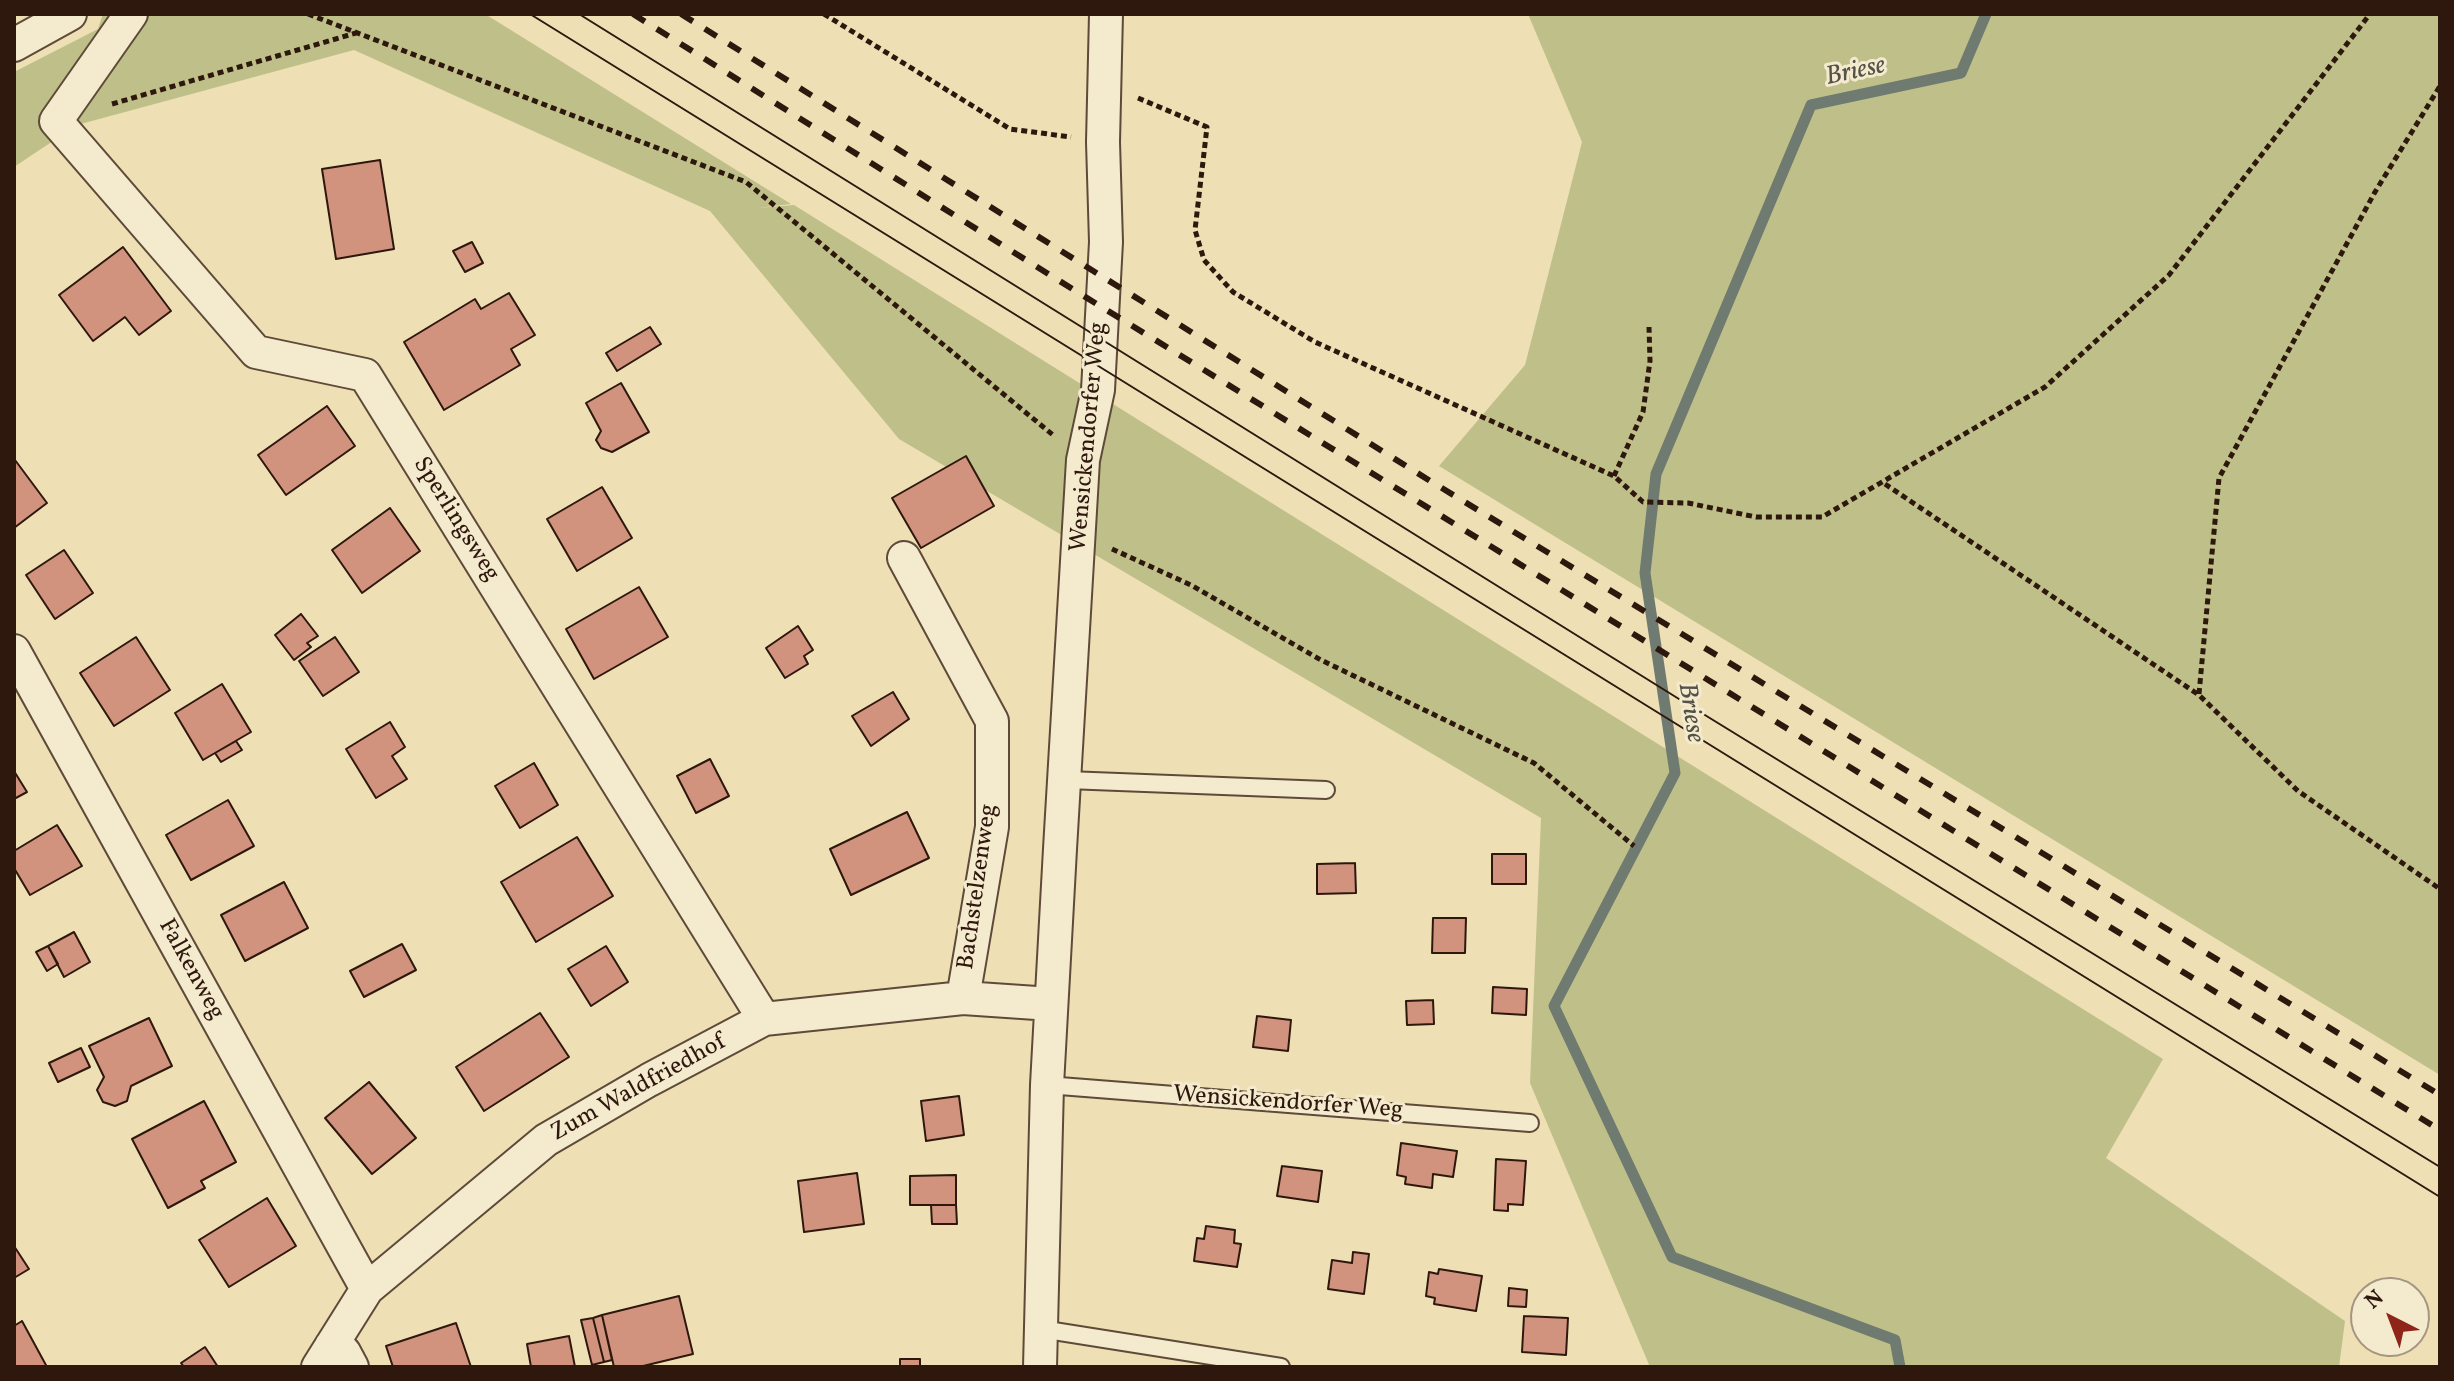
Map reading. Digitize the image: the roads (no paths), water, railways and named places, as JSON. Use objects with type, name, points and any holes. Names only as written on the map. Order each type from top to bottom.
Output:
[{"type":"street","points":[[14,45],[70,14]]},
{"type":"street","name":"Sperlingsweg","points":[[131,14],[56,121],[256,352],[365,375],[764,1019]]},
{"type":"street","name":"Wensickendorfer Weg","points":[[1040,1367],[1051,1004],[1067,780],[1083,460],[1098,390],[1106,242],[1103,142],[1106,14]]},
{"type":"street","name":"Bachstelzenweg","points":[[904,558],[992,721],[992,827],[963,998]]},
{"type":"street","name":"Falkenweg","points":[[14,651],[367,1289]]},
{"type":"street","name":"Zum Waldfriedhof","points":[[334,1360],[367,1289],[546,1140],[649,1080],[764,1019],[963,998],[1051,1004]]},
{"type":"lane","points":[[1067,780],[1326,790]]},
{"type":"lane","name":"Wensickendorfer Weg","points":[[1047,1085],[1530,1123]]},
{"type":"lane","points":[[1041,1329],[1281,1367]]},
{"type":"waterway","name":"Briese","points":[[1900,1367],[1895,1340],[1672,1257],[1554,1006],[1675,773],[1645,573],[1656,474],[1811,105],[1961,73],[1986,14]]},
{"type":"tram line","points":[[530,14],[2440,1197]]},
{"type":"tram line","points":[[579,14],[1687,704],[2440,1167]]},
{"type":"railway","points":[[633,14],[1074,290],[2440,1130]]},
{"type":"railway","points":[[681,14],[1427,479],[2440,1095]]}]
